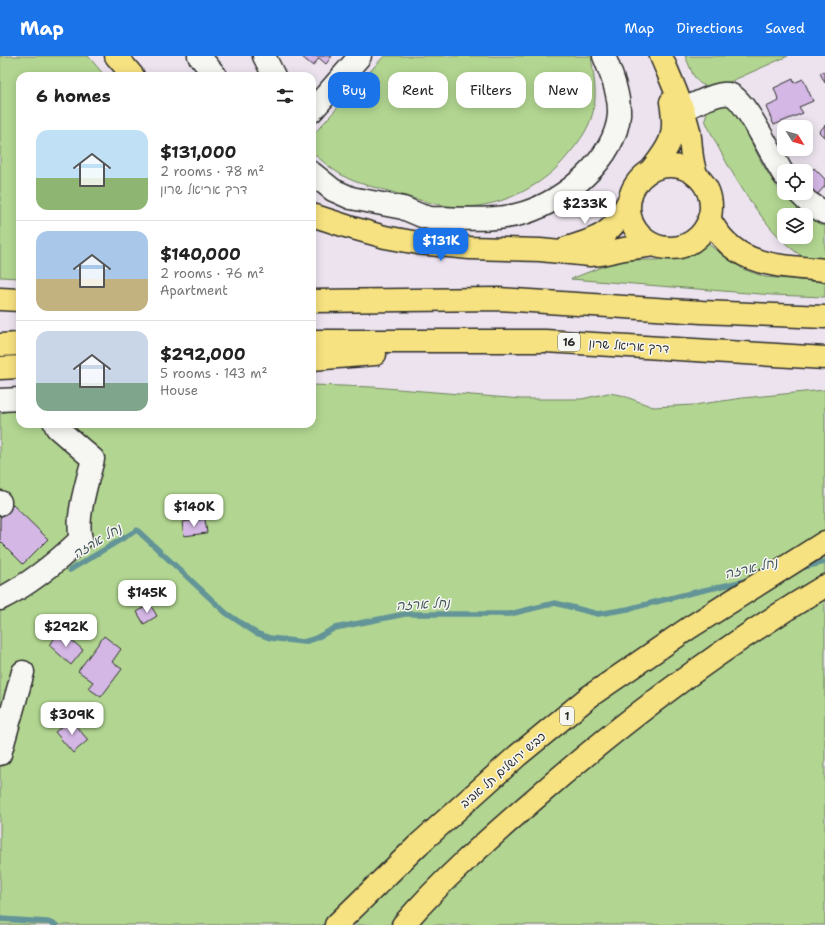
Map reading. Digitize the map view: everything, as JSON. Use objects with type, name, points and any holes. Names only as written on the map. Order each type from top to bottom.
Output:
[{"type":"main road","points":[[116,56],[130,72]]},
{"type":"main road","points":[[630,198],[629,209],[631,220],[636,231],[644,239],[654,245],[671,248],[688,244],[705,228],[709,218],[711,206],[709,196],[693,166],[690,138],[682,110],[664,64]]},
{"type":"main road","points":[[540,250],[567,248],[591,241],[603,235],[613,227],[623,214],[635,186],[666,152],[672,137],[674,124],[664,64]]},
{"type":"main road","points":[[651,170],[671,166],[682,168],[697,176]]},
{"type":"main road","points":[[316,216],[385,237],[470,248],[540,250],[590,255],[654,245]]},
{"type":"main road","points":[[709,218],[721,237],[730,246],[742,254],[774,265],[825,270]]},
{"type":"main road","points":[[0,299],[16,300]]},
{"type":"main road","points":[[316,301],[498,299],[702,312],[825,317]]},
{"type":"main road","name":"דרך אריאל שרון","points":[[316,341],[548,341],[825,358]]},
{"type":"main road","points":[[316,359],[548,341]]},
{"type":"main road","points":[[0,345],[16,344]]},
{"type":"main road","points":[[0,368],[16,368]]},
{"type":"main road","name":"כביש ירושלים תל אביב","points":[[336,925],[418,845],[517,756],[590,696],[688,628],[825,542]]},
{"type":"main road","points":[[403,925],[419,906],[494,834],[571,766],[651,703],[734,644],[825,586]]},
{"type":"street","points":[[199,56],[213,72]]},
{"type":"street","points":[[264,56],[272,72]]},
{"type":"street","points":[[316,106],[360,56]]},
{"type":"street","points":[[316,176],[333,190],[351,198],[404,208],[430,218],[496,218],[525,212],[539,207],[578,183],[591,171],[611,142],[617,124],[618,106],[614,84],[604,56]]},
{"type":"street","points":[[682,110],[715,96],[730,94],[744,106],[778,164]]},
{"type":"street","points":[[806,200],[825,213]]},
{"type":"street","points":[[0,400],[16,399]]},
{"type":"street","points":[[0,599],[11,594],[58,561],[81,539],[79,532],[82,511],[94,459],[57,428]]},
{"type":"street","points":[[0,754],[23,672]]},
{"type":"green space","points":[[0,56],[88,56],[102,72],[16,72],[16,278],[0,277]]},
{"type":"green space","points":[[384,56],[591,56],[595,101],[593,114],[581,139],[558,166],[547,176],[535,185],[507,198],[493,203],[463,207],[455,207],[418,200],[349,179],[329,167],[316,156],[316,132],[337,108],[380,108],[380,72],[370,72]]},
{"type":"green space","points":[[685,56],[788,56],[718,87],[710,87],[699,83]]},
{"type":"green space","points":[[726,104],[733,108],[737,113],[763,165],[777,187],[777,200],[788,200],[798,208],[777,208],[777,234],[750,200],[736,179],[705,120],[708,107]]},
{"type":"green space","points":[[813,217],[825,223],[825,265],[813,262],[787,244],[813,244]]},
{"type":"green space","points":[[708,244],[743,269],[765,277],[825,282],[825,297],[773,295],[571,279],[619,260],[683,259]]},
{"type":"green space","points":[[316,385],[373,387],[521,399],[582,399],[608,393],[621,395],[653,407],[694,405],[743,398],[825,390],[825,925],[0,925],[0,414],[16,408],[16,428],[316,428]]},
{"type":"building","points":[[301,56],[332,56],[326,64],[319,58],[313,66]]},
{"type":"building","points":[[825,71],[825,83],[820,73]]},
{"type":"building","points":[[793,79],[794,83],[803,79],[813,101],[799,107],[803,113],[786,120],[777,120],[777,124],[774,125],[766,107],[779,101],[774,88]]},
{"type":"building","points":[[825,125],[825,138],[819,132]]},
{"type":"building","points":[[814,168],[825,179],[825,186],[816,196],[813,193]]},
{"type":"building","points":[[13,505],[48,539],[23,564],[0,541],[0,518]]},
{"type":"building","points":[[205,519],[207,533],[184,536],[182,522]]},
{"type":"building","points":[[150,604],[157,616],[144,624],[137,612]]},
{"type":"building","points":[[61,631],[83,650],[71,665],[49,645]]},
{"type":"building","points":[[104,636],[121,649],[112,662],[122,669],[101,697],[88,688],[93,682],[78,671]]},
{"type":"building","points":[[70,719],[88,740],[73,753],[55,732]]},
{"type":"waterway","name":"נחל ארזה","points":[[70,570],[137,530],[226,613],[256,633],[270,638],[303,642],[314,639],[335,628],[405,614],[510,614],[555,603],[598,614],[628,609],[749,580]]},
{"type":"waterway","name":"נחל ארזה","points":[[800,568],[825,562]]},
{"type":"waterway","points":[[0,919],[48,922],[56,925]]}]
